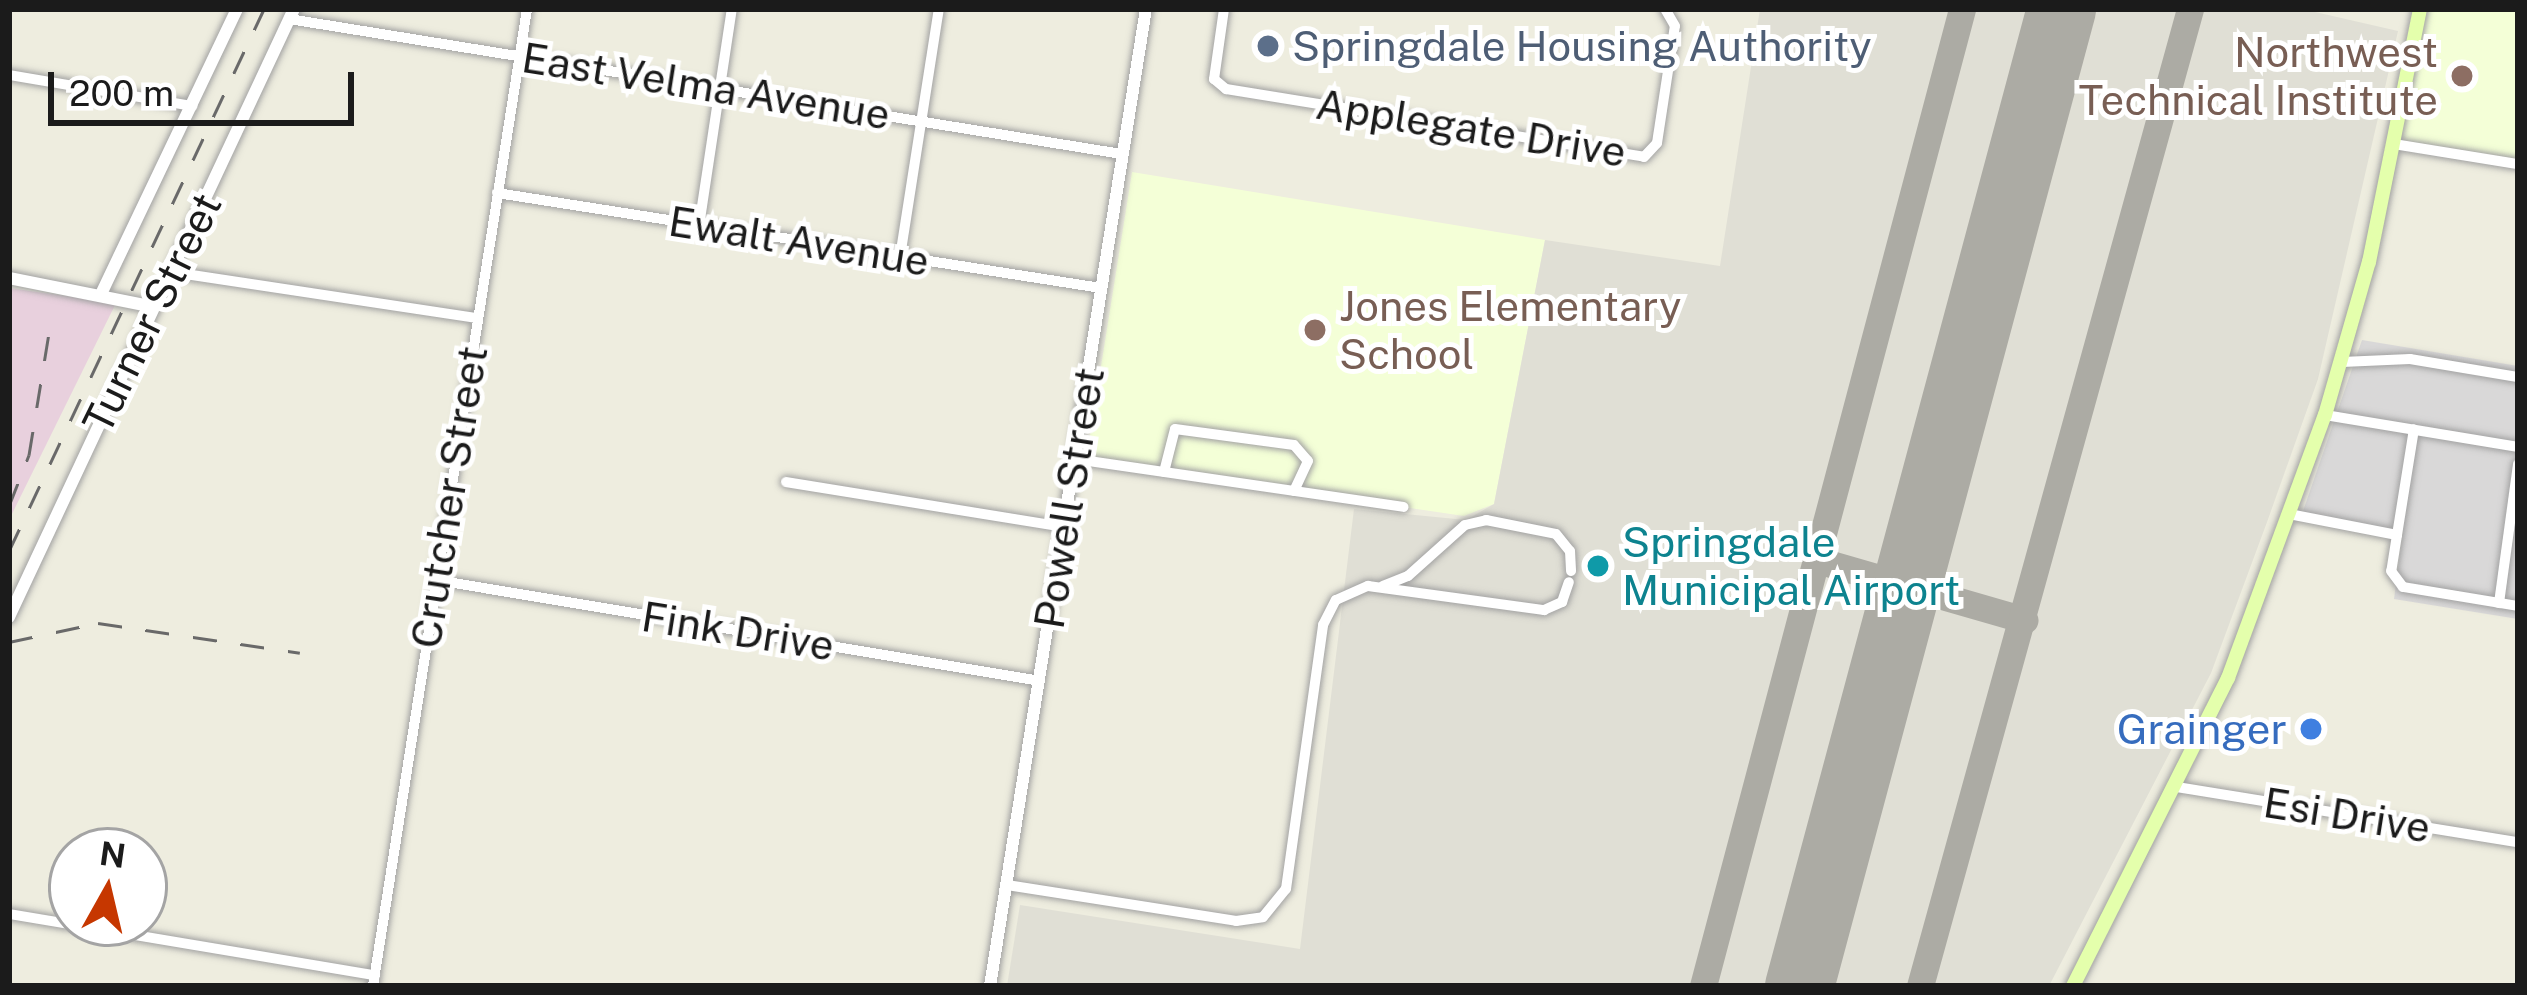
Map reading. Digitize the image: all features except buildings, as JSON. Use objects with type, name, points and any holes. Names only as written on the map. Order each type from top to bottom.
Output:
[{"type":"main road","points":[[2074,986],[2177,787],[2325,415],[2394,143],[2420,9]]},
{"type":"street","points":[[102,292],[237,9]]},
{"type":"street","name":"Crutcher Street","points":[[374,981],[527,9]]},
{"type":"street","points":[[699,226],[733,9]]},
{"type":"street","points":[[900,257],[939,9]]},
{"type":"street","name":"Powell Street","points":[[990,986],[1146,9]]},
{"type":"street","name":"Applegate Drive","points":[[1224,9],[1214,71],[1226,89],[1644,157],[1657,143],[1675,26],[1665,9]]},
{"type":"street","name":"East Velma Avenue","points":[[292,14],[1122,154]]},
{"type":"street","name":"Turner Street","points":[[9,616],[292,14]]},
{"type":"street","points":[[9,74],[192,106]]},
{"type":"street","points":[[2394,143],[2518,164]]},
{"type":"street","name":"Ewalt Avenue","points":[[496,193],[1101,289]]},
{"type":"street","points":[[172,272],[476,318]]},
{"type":"street","points":[[9,278],[102,292],[154,307]]},
{"type":"street","points":[[2342,362],[2410,359],[2518,377]]},
{"type":"street","points":[[2325,415],[2518,447]]},
{"type":"street","points":[[1164,472],[1175,429],[1294,445],[1308,461],[1294,491]]},
{"type":"street","points":[[2414,430],[2391,572],[2397,584],[2518,606]]},
{"type":"street","points":[[1075,459],[1403,507]]},
{"type":"street","points":[[2499,603],[2518,464]]},
{"type":"street","points":[[786,482],[1064,526]]},
{"type":"street","points":[[2289,514],[2397,535]]},
{"type":"street","points":[[1007,885],[1236,921],[1271,912],[1288,880],[1326,616],[1346,592],[1380,587],[1408,576],[1465,525],[1486,520],[1556,534],[1570,551],[1570,577],[1562,602],[1544,610],[1380,587]]},
{"type":"street","name":"Fink Drive","points":[[436,580],[1040,681]]},
{"type":"street","name":"Esi Drive","points":[[2177,787],[2518,842]]},
{"type":"street","points":[[9,914],[374,981]]},
{"type":"shaded area","name":"Springdale Municipal Airport","points":[[1760,9],[2302,9],[2398,31],[2318,379],[2267,522],[2211,673],[2049,986],[1007,986],[1020,905],[1300,949],[1354,509],[1466,520],[1494,504],[1545,240],[1720,266]]},
{"type":"shaded area","name":"Northwest Technical Institute","points":[[2419,9],[2518,9],[2518,164],[2394,144]]},
{"type":"shaded area","name":"Jones Elementary School","points":[[1132,172],[1545,240],[1494,504],[1464,516],[1086,460]]},
{"type":"shaded area","points":[[9,288],[116,303],[9,520]]},
{"type":"shaded area","points":[[2362,340],[2518,366],[2518,619],[2394,599],[2403,531],[2302,514]]},
{"type":"taxiway","points":[[1703,986],[1962,9]]},
{"type":"taxiway","points":[[1920,986],[2190,9]]},
{"type":"taxiway","points":[[1817,560],[2025,620]]},
{"type":"runway","points":[[1799,986],[2061,9]]},
{"type":"railway","points":[[9,551],[264,9]]},
{"type":"railway","points":[[9,506],[29,455],[52,314]]},
{"type":"railway","points":[[9,642],[98,623],[300,653]]},
{"type":"place","name":"Springdale Housing Authority","points":[[1268,46]]},
{"type":"place","name":"Northwest Technical Institute","points":[[2462,76]]},
{"type":"place","name":"Jones Elementary School","points":[[1315,330]]},
{"type":"place","name":"Springdale Municipal Airport","points":[[1598,566]]},
{"type":"place","name":"Grainger","points":[[2311,729]]}]
